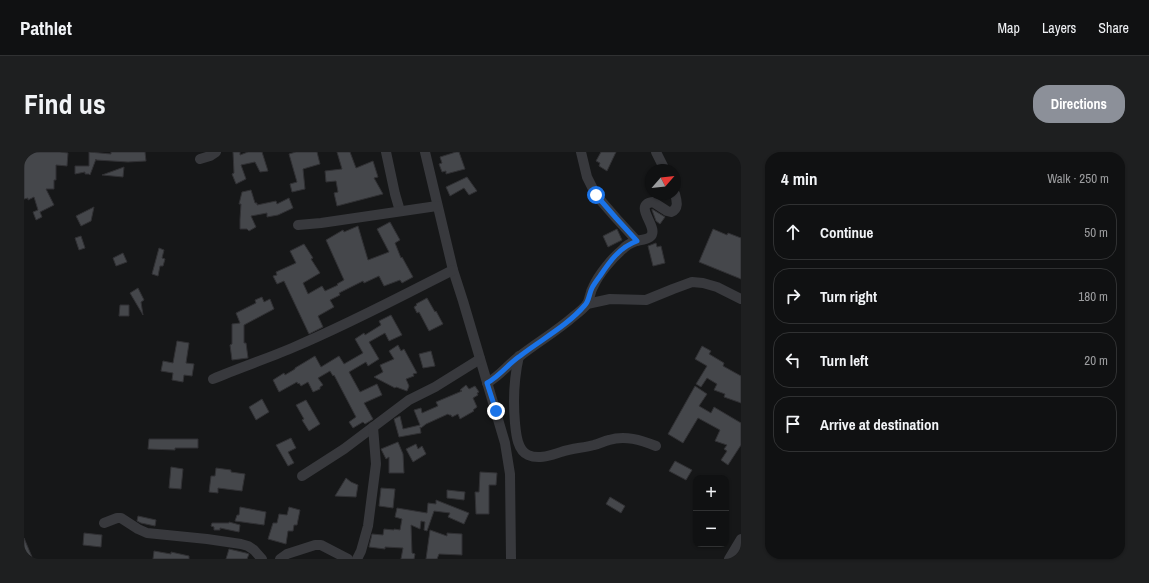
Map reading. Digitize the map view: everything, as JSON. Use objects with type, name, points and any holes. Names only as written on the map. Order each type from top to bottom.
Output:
[{"type":"street","points":[[200,159],[210,156],[216,152]]},
{"type":"street","points":[[386,152],[400,211]]},
{"type":"street","points":[[425,152],[453,270],[505,443],[510,474],[511,559]]},
{"type":"street","points":[[581,152],[587,177],[594,190],[616,218],[637,241]]},
{"type":"street","points":[[656,152],[662,164]]},
{"type":"street","points":[[587,304],[592,287],[612,259],[627,245],[649,238],[652,235],[652,227],[644,209],[646,205],[653,202],[667,212],[671,212],[675,210],[677,206],[676,200]]},
{"type":"street","points":[[298,225],[437,206]]},
{"type":"street","points":[[213,379],[292,348],[453,270]]},
{"type":"street","points":[[487,383],[496,378],[519,356],[561,327],[587,304],[610,299],[646,300],[692,282],[716,286],[741,299]]},
{"type":"street","points":[[519,356],[516,370],[514,411],[516,432],[520,446],[527,455],[534,457],[546,456],[619,438],[633,438],[656,446]]},
{"type":"street","points":[[302,476],[344,449],[409,400],[435,387],[480,359]]},
{"type":"street","points":[[358,559],[368,526],[376,464],[373,427]]},
{"type":"street","points":[[104,522],[121,518],[147,533],[242,544],[254,550],[262,559]]},
{"type":"street","points":[[729,559],[741,539]]},
{"type":"street","points":[[280,559],[287,554],[315,545],[322,545],[348,559]]},
{"type":"building","points":[[24,152],[68,153],[67,166],[56,165],[56,180],[54,180],[54,189],[46,189],[54,205],[40,212],[42,217],[36,220],[33,212],[38,210],[34,197],[28,200],[28,198],[24,199]]},
{"type":"building","points":[[89,152],[111,154],[111,152],[145,152],[146,161],[128,162],[96,159],[90,175],[85,174],[85,172],[75,174],[75,166],[89,166]]},
{"type":"building","points":[[233,152],[240,152],[240,155],[248,152],[262,152],[268,171],[260,172],[255,162],[241,165],[246,179],[236,184],[232,174],[234,173]]},
{"type":"building","points":[[296,152],[317,152],[320,164],[303,169],[305,189],[292,192],[290,184],[297,182],[289,154]]},
{"type":"building","points":[[337,152],[350,152],[356,168],[373,161],[378,177],[374,178],[383,194],[337,206],[334,193],[338,192],[336,181],[326,182],[325,171],[342,169]]},
{"type":"building","points":[[459,152],[465,169],[446,174],[446,171],[442,172],[439,164],[442,163],[440,157]]},
{"type":"building","points":[[601,152],[616,152],[607,171],[599,166],[600,163],[596,161]]},
{"type":"building","points":[[124,167],[123,177],[102,175]]},
{"type":"building","points":[[467,177],[477,191],[469,195],[464,188],[450,196],[446,187]]},
{"type":"building","points":[[251,190],[257,205],[276,201],[277,204],[289,198],[293,208],[278,215],[267,217],[267,213],[251,216],[256,227],[249,231],[247,229],[240,229],[241,204],[239,204],[242,192]]},
{"type":"building","points":[[94,207],[91,221],[81,226],[76,216]]},
{"type":"building","points":[[652,209],[665,217],[660,224],[656,221]]},
{"type":"building","points":[[390,222],[400,240],[395,243],[401,258],[402,257],[413,277],[402,283],[400,280],[384,286],[379,276],[364,283],[363,281],[339,293],[340,295],[330,300],[334,307],[318,316],[323,327],[309,334],[284,281],[277,284],[273,276],[277,275],[276,272],[296,263],[290,251],[304,244],[320,273],[303,283],[308,294],[322,286],[325,291],[338,285],[337,284],[344,280],[326,240],[343,230],[344,232],[358,226],[368,260],[389,252],[377,229]]},
{"type":"building","points":[[617,229],[622,240],[608,247],[603,236]]},
{"type":"building","points":[[713,229],[727,235],[728,233],[741,238],[741,279],[699,262]]},
{"type":"building","points":[[81,236],[85,248],[79,250],[75,238]]},
{"type":"building","points":[[656,243],[657,247],[661,246],[665,263],[653,266],[648,246]]},
{"type":"building","points":[[159,248],[164,250],[162,258],[165,259],[163,266],[160,266],[158,276],[152,274]]},
{"type":"building","points":[[123,253],[127,262],[116,266],[113,258]]},
{"type":"building","points":[[138,288],[144,300],[141,302],[143,315],[130,293]]},
{"type":"building","points":[[262,297],[264,302],[270,299],[274,309],[244,325],[244,343],[246,343],[248,358],[232,360],[230,345],[232,344],[232,324],[240,323],[236,313],[256,303],[255,300]]},
{"type":"building","points":[[427,298],[443,324],[429,331],[419,312],[417,313],[414,307],[417,305],[416,304]]},
{"type":"building","points":[[120,305],[129,305],[129,316],[119,316]]},
{"type":"building","points":[[391,315],[402,335],[389,341],[385,333],[369,342],[379,359],[368,366],[366,362],[349,372],[360,392],[377,384],[382,395],[364,403],[373,419],[365,424],[363,422],[353,428],[349,422],[356,417],[334,375],[333,376],[330,371],[318,378],[323,385],[320,389],[313,392],[308,382],[301,386],[297,382],[279,392],[273,380],[284,373],[285,375],[315,356],[321,367],[339,356],[344,364],[363,353],[355,339],[364,333],[365,335],[381,325],[379,321]]},
{"type":"building","points":[[177,341],[189,343],[186,363],[194,364],[192,376],[184,375],[183,382],[172,380],[173,373],[161,371],[163,361],[173,363]]},
{"type":"building","points":[[398,345],[401,351],[404,349],[417,373],[406,379],[409,386],[407,391],[396,387],[395,388],[374,377],[383,372],[380,365],[394,359],[389,351]]},
{"type":"building","points":[[702,346],[711,351],[709,354],[724,363],[723,366],[741,376],[741,403],[724,397],[725,394],[714,390],[717,384],[707,378],[701,387],[696,384],[707,366],[695,359]]},
{"type":"building","points":[[431,351],[435,366],[423,368],[419,354]]},
{"type":"building","points":[[466,385],[469,389],[475,386],[479,392],[477,393],[478,395],[473,398],[477,407],[473,410],[474,411],[460,419],[458,414],[452,417],[448,414],[426,424],[421,428],[420,427],[421,433],[399,437],[394,419],[400,416],[403,429],[420,425],[414,410],[421,408],[422,413],[438,406],[436,402],[462,391],[460,390]]},
{"type":"building","points":[[695,386],[707,394],[699,406],[711,413],[714,407],[741,423],[741,445],[728,465],[721,460],[727,451],[724,449],[727,445],[715,441],[720,430],[698,418],[683,443],[668,434]]},
{"type":"building","points":[[262,399],[269,412],[256,420],[249,407]]},
{"type":"building","points":[[306,400],[320,424],[309,431],[302,420],[304,419],[296,405]]},
{"type":"building","points":[[291,438],[296,448],[288,452],[294,463],[288,466],[276,445]]},
{"type":"building","points":[[149,439],[198,439],[198,448],[175,448],[175,450],[148,449]]},
{"type":"building","points":[[398,442],[403,454],[404,473],[389,473],[389,457],[386,459],[381,449]]},
{"type":"building","points":[[416,444],[418,449],[422,446],[426,454],[413,462],[406,449]]},
{"type":"building","points":[[675,461],[692,470],[686,480],[669,471]]},
{"type":"building","points":[[171,467],[183,469],[181,489],[169,488]]},
{"type":"building","points":[[216,468],[245,474],[242,491],[218,488],[218,493],[209,492],[211,476],[215,476]]},
{"type":"building","points":[[480,472],[497,473],[496,485],[489,485],[489,514],[476,514],[475,492],[479,492]]},
{"type":"building","points":[[346,478],[358,485],[356,497],[335,496]]},
{"type":"building","points":[[381,488],[395,489],[393,508],[379,506]]},
{"type":"building","points":[[447,490],[465,492],[464,500],[447,498]]},
{"type":"building","points":[[610,497],[625,506],[621,513],[606,504]]},
{"type":"building","points":[[436,500],[469,513],[464,524],[448,517],[450,513],[434,511],[427,531],[424,530],[425,522],[421,521],[420,529],[411,525],[412,553],[415,554],[414,559],[401,559],[403,548],[385,547],[385,549],[369,547],[372,534],[383,535],[384,529],[400,530],[402,519],[395,517],[397,508],[427,513],[428,503],[436,504]]},
{"type":"building","points":[[240,507],[266,512],[264,525],[235,521],[237,515],[239,515]]},
{"type":"building","points":[[289,507],[300,510],[297,525],[294,525],[293,531],[288,531],[286,544],[268,539],[273,523],[277,523],[279,514],[287,515]]},
{"type":"building","points":[[138,516],[156,520],[155,526],[137,521]]},
{"type":"building","points":[[229,522],[240,525],[239,532],[220,528],[220,530],[214,530],[214,527],[211,526],[212,523]]},
{"type":"building","points":[[430,530],[447,536],[447,533],[462,534],[462,555],[439,554],[437,559],[426,559]]},
{"type":"building","points":[[84,533],[102,535],[101,547],[83,545]]},
{"type":"building","points":[[24,538],[32,557],[28,559],[24,559]]},
{"type":"building","points":[[229,549],[249,554],[247,559],[226,559]]},
{"type":"building","points":[[154,551],[171,554],[171,552],[189,556],[189,559],[153,559]]},
{"type":"route","points":[[496,411],[487,383],[496,378],[519,356],[577,314],[587,304],[592,287],[612,259],[627,245],[637,241],[596,195]]}]
